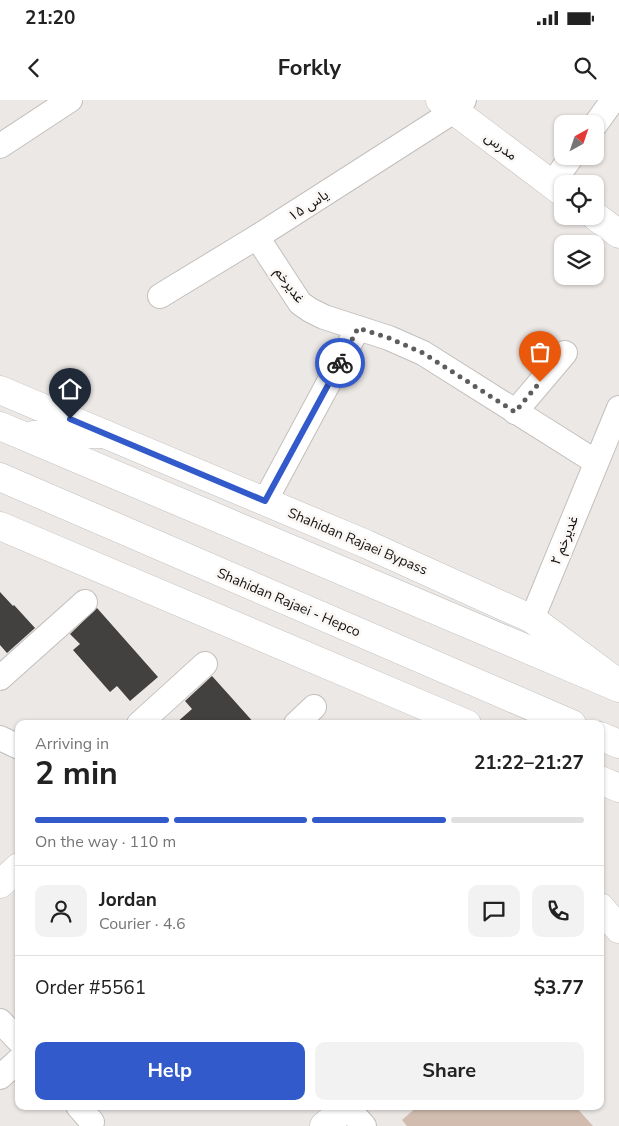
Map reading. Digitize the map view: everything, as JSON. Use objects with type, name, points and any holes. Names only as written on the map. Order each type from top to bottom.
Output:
[{"type":"main road","name":"مدرس","points":[[453,104],[554,186]]},
{"type":"main road","points":[[604,223],[619,234]]},
{"type":"main road","name":"Shahidan Rajaei Bypass","points":[[0,390],[375,548],[532,619],[619,686]]},
{"type":"main road","points":[[11,430],[105,434]]},
{"type":"main road","points":[[11,430],[619,686]]},
{"type":"main road","name":"Shahidan Rajaei - Hepco","points":[[3,479],[563,720]]},
{"type":"main road","points":[[0,526],[458,720]]},
{"type":"main road","points":[[604,738],[619,744]]},
{"type":"main road","points":[[604,782],[619,788]]},
{"type":"main road","points":[[0,884],[15,871]]},
{"type":"main road","points":[[604,912],[619,929]]},
{"type":"main road","points":[[324,1126],[351,1111]]},
{"type":"street","points":[[0,146],[70,100]]},
{"type":"street","points":[[602,115],[613,100]]},
{"type":"street","name":"یاس ۱۵","points":[[160,296],[257,237],[453,104]]},
{"type":"street","name":"غدیرخم","points":[[257,237],[300,303],[310,310],[324,317],[389,338],[423,353],[596,462]]},
{"type":"street","points":[[265,501],[358,328]]},
{"type":"street","points":[[515,412],[565,353]]},
{"type":"street","name":"غدیرخم ۲","points":[[532,619],[619,408]]},
{"type":"street","points":[[0,678],[85,602]]},
{"type":"street","points":[[143,720],[205,664]]},
{"type":"street","points":[[300,720],[314,707]]},
{"type":"street","points":[[0,738],[15,745]]},
{"type":"street","points":[[0,1021],[15,1037]]},
{"type":"street","points":[[0,1077],[15,1064]]},
{"type":"shaded area","points":[[413,1110],[579,1110],[593,1126],[407,1126],[402,1120]]},
{"type":"building","points":[[0,592],[35,628],[7,653],[0,645]]},
{"type":"building","points":[[97,608],[158,677],[130,701],[117,686],[110,692],[73,650],[80,644],[70,634]]},
{"type":"building","points":[[212,676],[251,720],[180,720],[192,709],[185,701]]},
{"type":"way so far","points":[[340,363],[358,328],[389,338],[423,353],[515,412],[540,382]]},
{"type":"route","points":[[70,419],[265,501],[340,363]]}]
